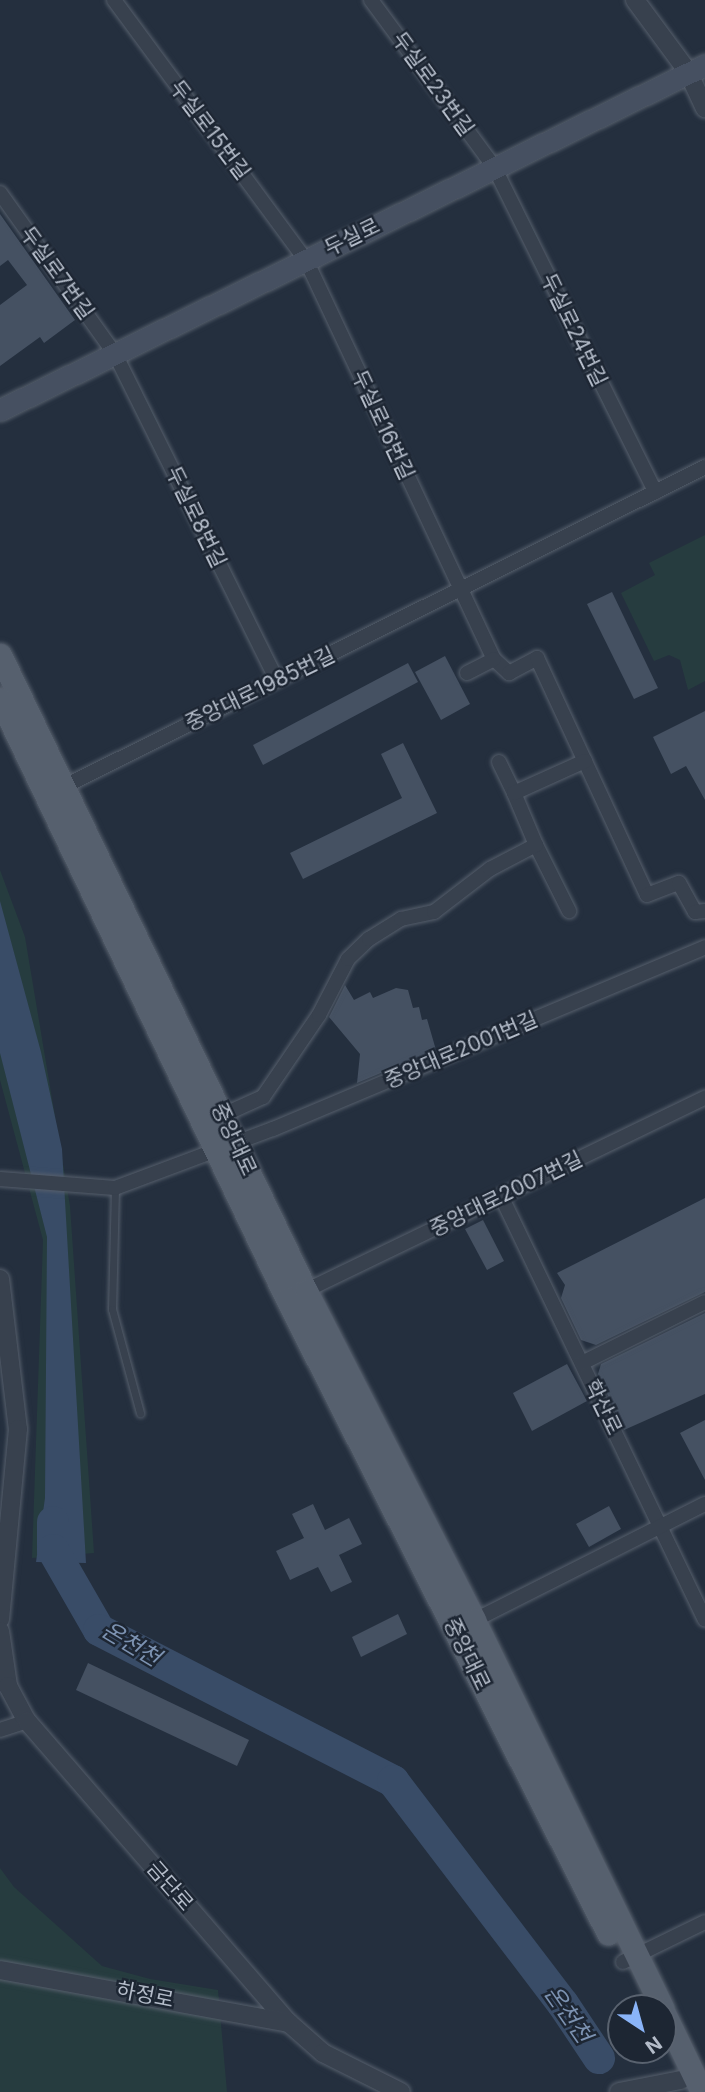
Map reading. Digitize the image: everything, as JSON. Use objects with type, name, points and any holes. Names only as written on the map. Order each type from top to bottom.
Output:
[{"type":"main road","name":"두실로","points":[[0,410],[697,69]]},
{"type":"main road","name":"중앙대로","points":[[0,655],[61,788],[223,1115],[226,1146]]},
{"type":"main road","name":"중앙대로","points":[[0,699],[226,1146],[297,1295],[629,1958],[652,1994]]},
{"type":"main road","name":"중앙대로","points":[[629,1958],[641,1994]]},
{"type":"main road","name":"중앙대로","points":[[677,2045],[695,2089]]},
{"type":"main road","points":[[677,2064],[695,2089]]},
{"type":"street","name":"두실로15번길","points":[[114,0],[306,260]]},
{"type":"street","name":"두실로23번길","points":[[371,0],[494,167]]},
{"type":"street","points":[[635,0],[697,69],[705,108]]},
{"type":"street","name":"두실로24번길","points":[[494,167],[654,492]]},
{"type":"street","name":"두실로7번길","points":[[0,193],[115,354]]},
{"type":"street","name":"두실로16번길","points":[[306,260],[459,589]]},
{"type":"street","name":"두실로8번길","points":[[115,354],[277,680]]},
{"type":"street","name":"중앙대로1985번길","points":[[61,788],[705,467]]},
{"type":"street","points":[[459,589],[494,659],[509,673],[537,658],[647,895],[679,883],[695,912],[705,911]]},
{"type":"street","points":[[467,673],[494,659]]},
{"type":"street","points":[[514,793],[585,761]]},
{"type":"street","points":[[499,762],[569,911]]},
{"type":"street","points":[[223,1115],[263,1097],[319,1015],[348,959],[369,939],[401,919],[435,912],[490,869],[536,845]]},
{"type":"street","name":"중앙대로2001번길","points":[[226,1146],[705,947]]},
{"type":"street","name":"중앙대로2007번길","points":[[297,1295],[705,1098]]},
{"type":"street","name":"중앙대로","points":[[115,1188],[226,1146]]},
{"type":"street","points":[[0,1179],[115,1188]]},
{"type":"street","name":"학산로","points":[[501,1196],[705,1619]]},
{"type":"street","points":[[0,1279],[18,1429],[0,1619]]},
{"type":"street","points":[[582,1363],[705,1302]]},
{"type":"street","name":"중앙대로","points":[[464,1625],[705,1504]]},
{"type":"street","name":"금단로","points":[[0,1631],[8,1686],[27,1721],[289,2023],[323,2053],[401,2092]]},
{"type":"street","points":[[0,1730],[27,1721]]},
{"type":"street","points":[[629,1958],[705,1922]]},
{"type":"street","name":"하정로","points":[[0,1970],[289,2023]]},
{"type":"street","points":[[619,2092],[695,2089]]},
{"type":"lane","points":[[115,1188],[112,1310],[141,1413]]},
{"type":"green space","points":[[705,535],[705,681],[688,690],[680,660],[669,655],[654,661],[621,593],[655,575],[649,563]]},
{"type":"green space","name":"온천천","points":[[0,870],[25,937],[70,1206],[94,1553],[32,1558],[43,1240],[0,1080]]},
{"type":"green space","points":[[0,1868],[14,1887],[102,1966],[150,1979],[218,1990],[227,2092],[0,2092]]},
{"type":"water","name":"온천천","points":[[0,901],[41,1052],[62,1149],[86,1563],[36,1562],[45,1498],[47,1237],[0,1053]]},
{"type":"building","points":[[0,214],[75,320],[44,343],[40,337],[0,366],[0,305],[27,285],[8,260],[0,266]]},
{"type":"building","points":[[612,592],[658,688],[634,699],[587,604]]},
{"type":"building","points":[[445,656],[470,704],[441,720],[415,672]]},
{"type":"building","points":[[408,663],[418,682],[263,765],[253,745]]},
{"type":"building","points":[[705,711],[705,800],[686,766],[671,774],[653,737]]},
{"type":"building","points":[[403,743],[437,813],[303,879],[290,853],[402,798],[381,754]]},
{"type":"building","points":[[345,985],[354,1000],[370,992],[373,998],[396,988],[408,990],[413,1008],[419,1007],[422,1020],[427,1019],[436,1050],[357,1083],[360,1054],[329,1017]]},
{"type":"building","points":[[705,1198],[705,1292],[596,1345],[581,1340],[561,1298],[565,1285],[557,1273]]},
{"type":"building","points":[[483,1220],[504,1261],[487,1270],[465,1229]]},
{"type":"building","points":[[705,1313],[705,1394],[624,1430],[598,1374],[601,1364]]},
{"type":"building","points":[[567,1364],[587,1401],[532,1431],[513,1393]]},
{"type":"building","points":[[705,1420],[705,1480],[680,1433]]},
{"type":"building","points":[[313,1504],[325,1530],[349,1518],[362,1544],[339,1555],[352,1582],[331,1592],[318,1567],[290,1580],[276,1551],[304,1538],[292,1514]]},
{"type":"building","points":[[609,1506],[621,1529],[589,1547],[576,1524]]},
{"type":"building","points":[[398,1614],[407,1634],[361,1657],[352,1637]]},
{"type":"building","points":[[88,1663],[249,1740],[237,1766],[76,1690]]},
{"type":"waterway","name":"온천천","points":[[53,1522],[53,1550],[99,1630],[393,1781],[563,2004],[599,2058]]}]
